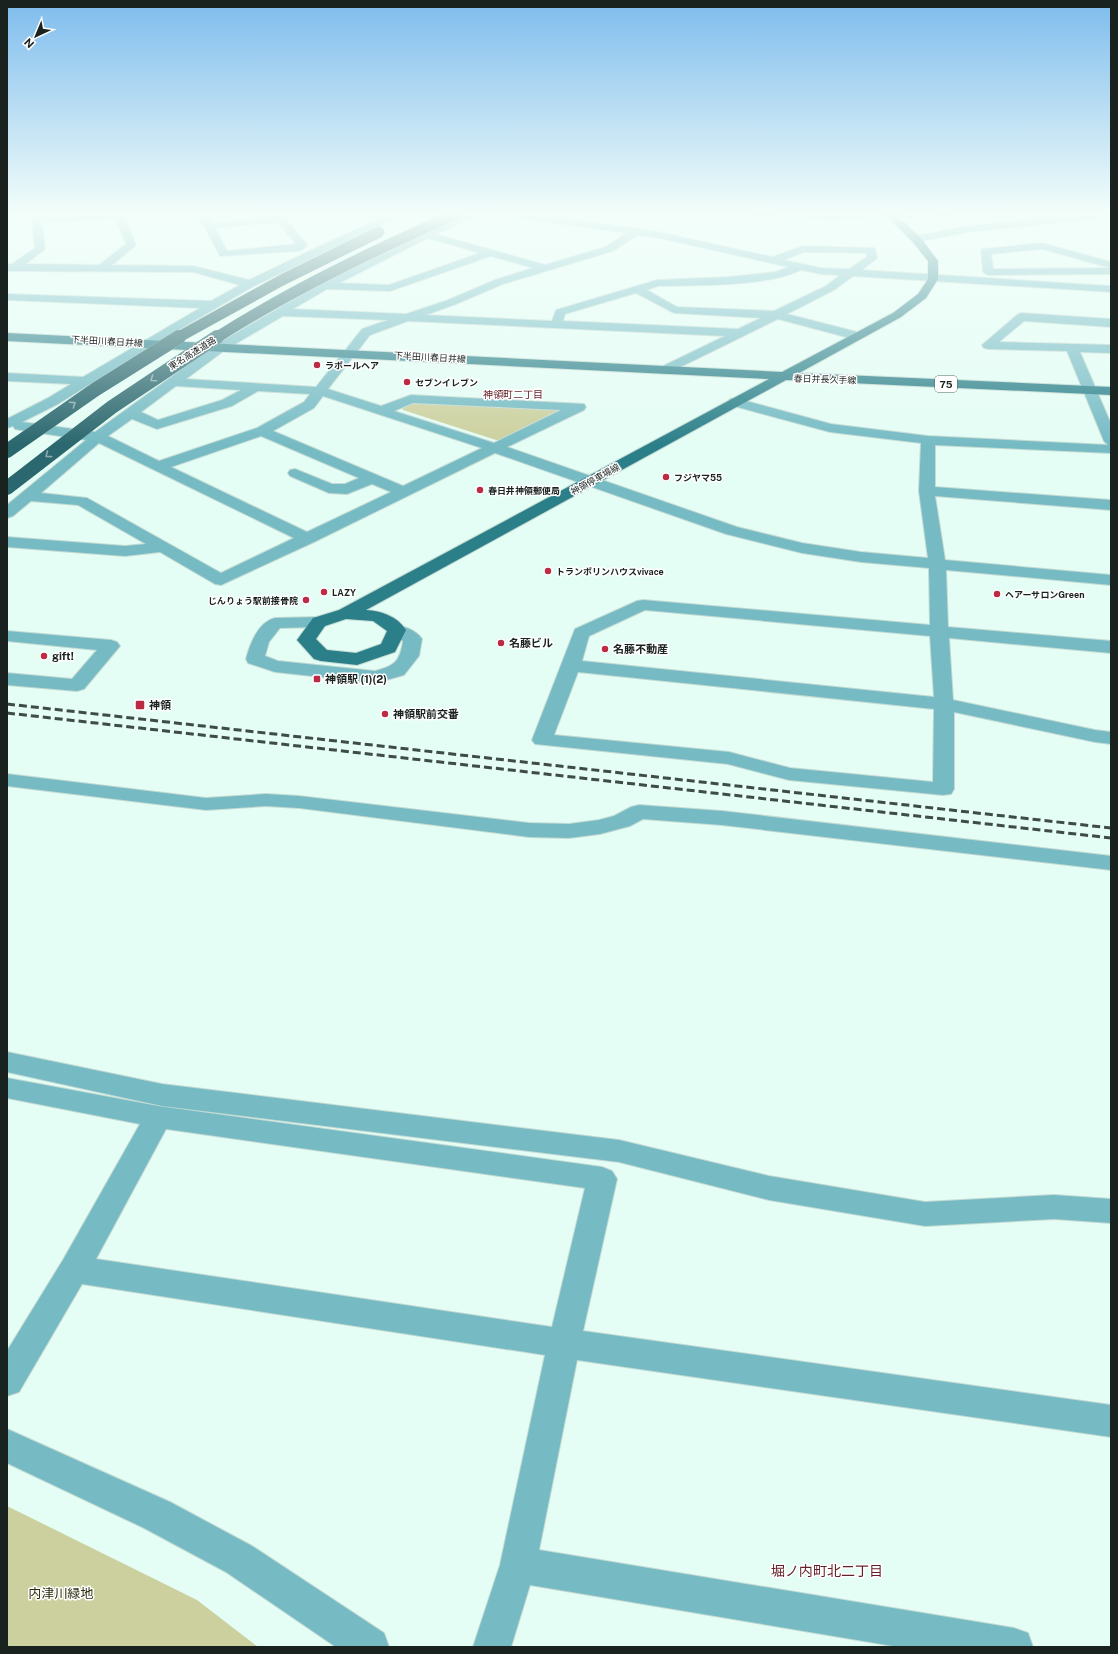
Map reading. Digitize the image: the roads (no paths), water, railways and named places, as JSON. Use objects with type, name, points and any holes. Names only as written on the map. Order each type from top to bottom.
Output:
[{"type":"highway","name":"東名高速道路","points":[[7,451],[45,423],[172,340],[262,290]]},
{"type":"highway","name":"東名高速道路","points":[[7,488],[106,412],[166,370],[229,330],[299,290]]},
{"type":"main road","name":"春日井長久手線","points":[[781,377],[897,315],[922,296],[926,290]]},
{"type":"main road","name":"下半田川春日井線","points":[[7,336],[781,377]]},
{"type":"main road","name":"春日井長久手線","points":[[781,377],[1111,391]]},
{"type":"main road","name":"神領停車場線","points":[[345,614],[591,482],[781,377]]},
{"type":"main road","points":[[345,614],[378,616],[397,630],[388,648],[356,659],[322,655],[306,640],[319,622],[345,614]]},
{"type":"street","points":[[239,290],[147,343],[53,401],[7,424],[98,436],[308,539]]},
{"type":"street","points":[[7,513],[98,436],[131,412],[222,347],[318,290]]},
{"type":"street","points":[[159,466],[262,431],[309,405],[366,332],[452,302],[480,290]]},
{"type":"street","points":[[557,323],[560,312],[634,290]]},
{"type":"street","points":[[640,290],[674,310],[777,315],[857,336]]},
{"type":"street","points":[[666,370],[826,290]]},
{"type":"street","points":[[7,297],[213,305]]},
{"type":"street","points":[[282,312],[557,323],[741,333]]},
{"type":"street","points":[[1111,323],[1021,317],[988,345],[1111,349]]},
{"type":"street","points":[[1072,348],[1111,441]]},
{"type":"street","points":[[7,377],[85,381]]},
{"type":"street","points":[[174,382],[320,391],[496,448],[732,531],[802,548],[861,557],[1111,580]]},
{"type":"street","points":[[131,412],[157,425],[227,403],[256,387]]},
{"type":"street","points":[[26,496],[82,502],[221,580],[579,408],[411,399],[381,411]]},
{"type":"street","points":[[736,402],[830,428],[928,440],[1111,449]]},
{"type":"street","points":[[7,437],[22,426]]},
{"type":"street","points":[[262,431],[404,492]]},
{"type":"street","points":[[928,440],[927,491],[937,564],[939,631],[944,704],[943,790],[789,774],[729,758],[542,740],[571,666],[581,633],[643,605],[939,631],[1111,647]]},
{"type":"street","points":[[295,473],[329,488],[347,489],[372,478]]},
{"type":"street","points":[[927,491],[1111,505]]},
{"type":"street","points":[[7,542],[125,551],[164,548]]},
{"type":"street","points":[[319,622],[275,623],[260,641],[255,660],[275,666],[376,677],[396,671],[410,656],[413,639],[397,630]]},
{"type":"street","points":[[7,636],[111,646],[77,685],[7,678]]},
{"type":"street","points":[[571,666],[944,704],[1095,736],[1111,738]]},
{"type":"street","points":[[7,780],[206,804],[266,800],[299,802],[529,830],[569,831],[600,827],[622,821],[639,812],[722,818],[1111,863]]},
{"type":"street","points":[[7,1062],[162,1095],[619,1151],[769,1188],[925,1214],[1054,1207],[1111,1211]]},
{"type":"street","points":[[7,1088],[158,1116],[602,1179],[564,1343],[518,1565],[492,1647]]},
{"type":"street","points":[[7,1381],[74,1269],[158,1116]]},
{"type":"street","points":[[74,1269],[564,1343],[1111,1421]]},
{"type":"street","points":[[7,1446],[157,1515],[239,1559],[370,1647]]},
{"type":"street","points":[[518,1565],[1014,1647]]},
{"type":"railway","points":[[7,704],[1111,828]]},
{"type":"railway","points":[[7,713],[1111,838]]},
{"type":"place","name":"ラポールヘア","points":[[317,365]]},
{"type":"place","name":"セブンイレブン","points":[[407,382]]},
{"type":"place","name":"フジヤマ55","points":[[666,477]]},
{"type":"place","name":"春日井神領郵便局","points":[[480,490]]},
{"type":"place","name":"トランポリンハウスvivace","points":[[548,571]]},
{"type":"place","name":"LAZY","points":[[324,592]]},
{"type":"place","name":"ヘアーサロンGreen","points":[[997,594]]},
{"type":"place","name":"じんりょう駅前接骨院","points":[[306,600]]},
{"type":"place","name":"名藤ビル","points":[[501,643]]},
{"type":"place","name":"名藤不動産","points":[[605,649]]},
{"type":"place","name":"gift!","points":[[44,656]]},
{"type":"place","name":"神領駅 (1)(2)","points":[[317,679]]},
{"type":"place","name":"神領","points":[[140,705]]},
{"type":"place","name":"神領駅前交番","points":[[385,714]]},
{"type":"district","name":"神領町二丁目","points":[[513,394]]},
{"type":"district","name":"堀ノ内町北二丁目","points":[[827,1571]]},
{"type":"park label","name":"内津川緑地","points":[[61,1593]]}]
